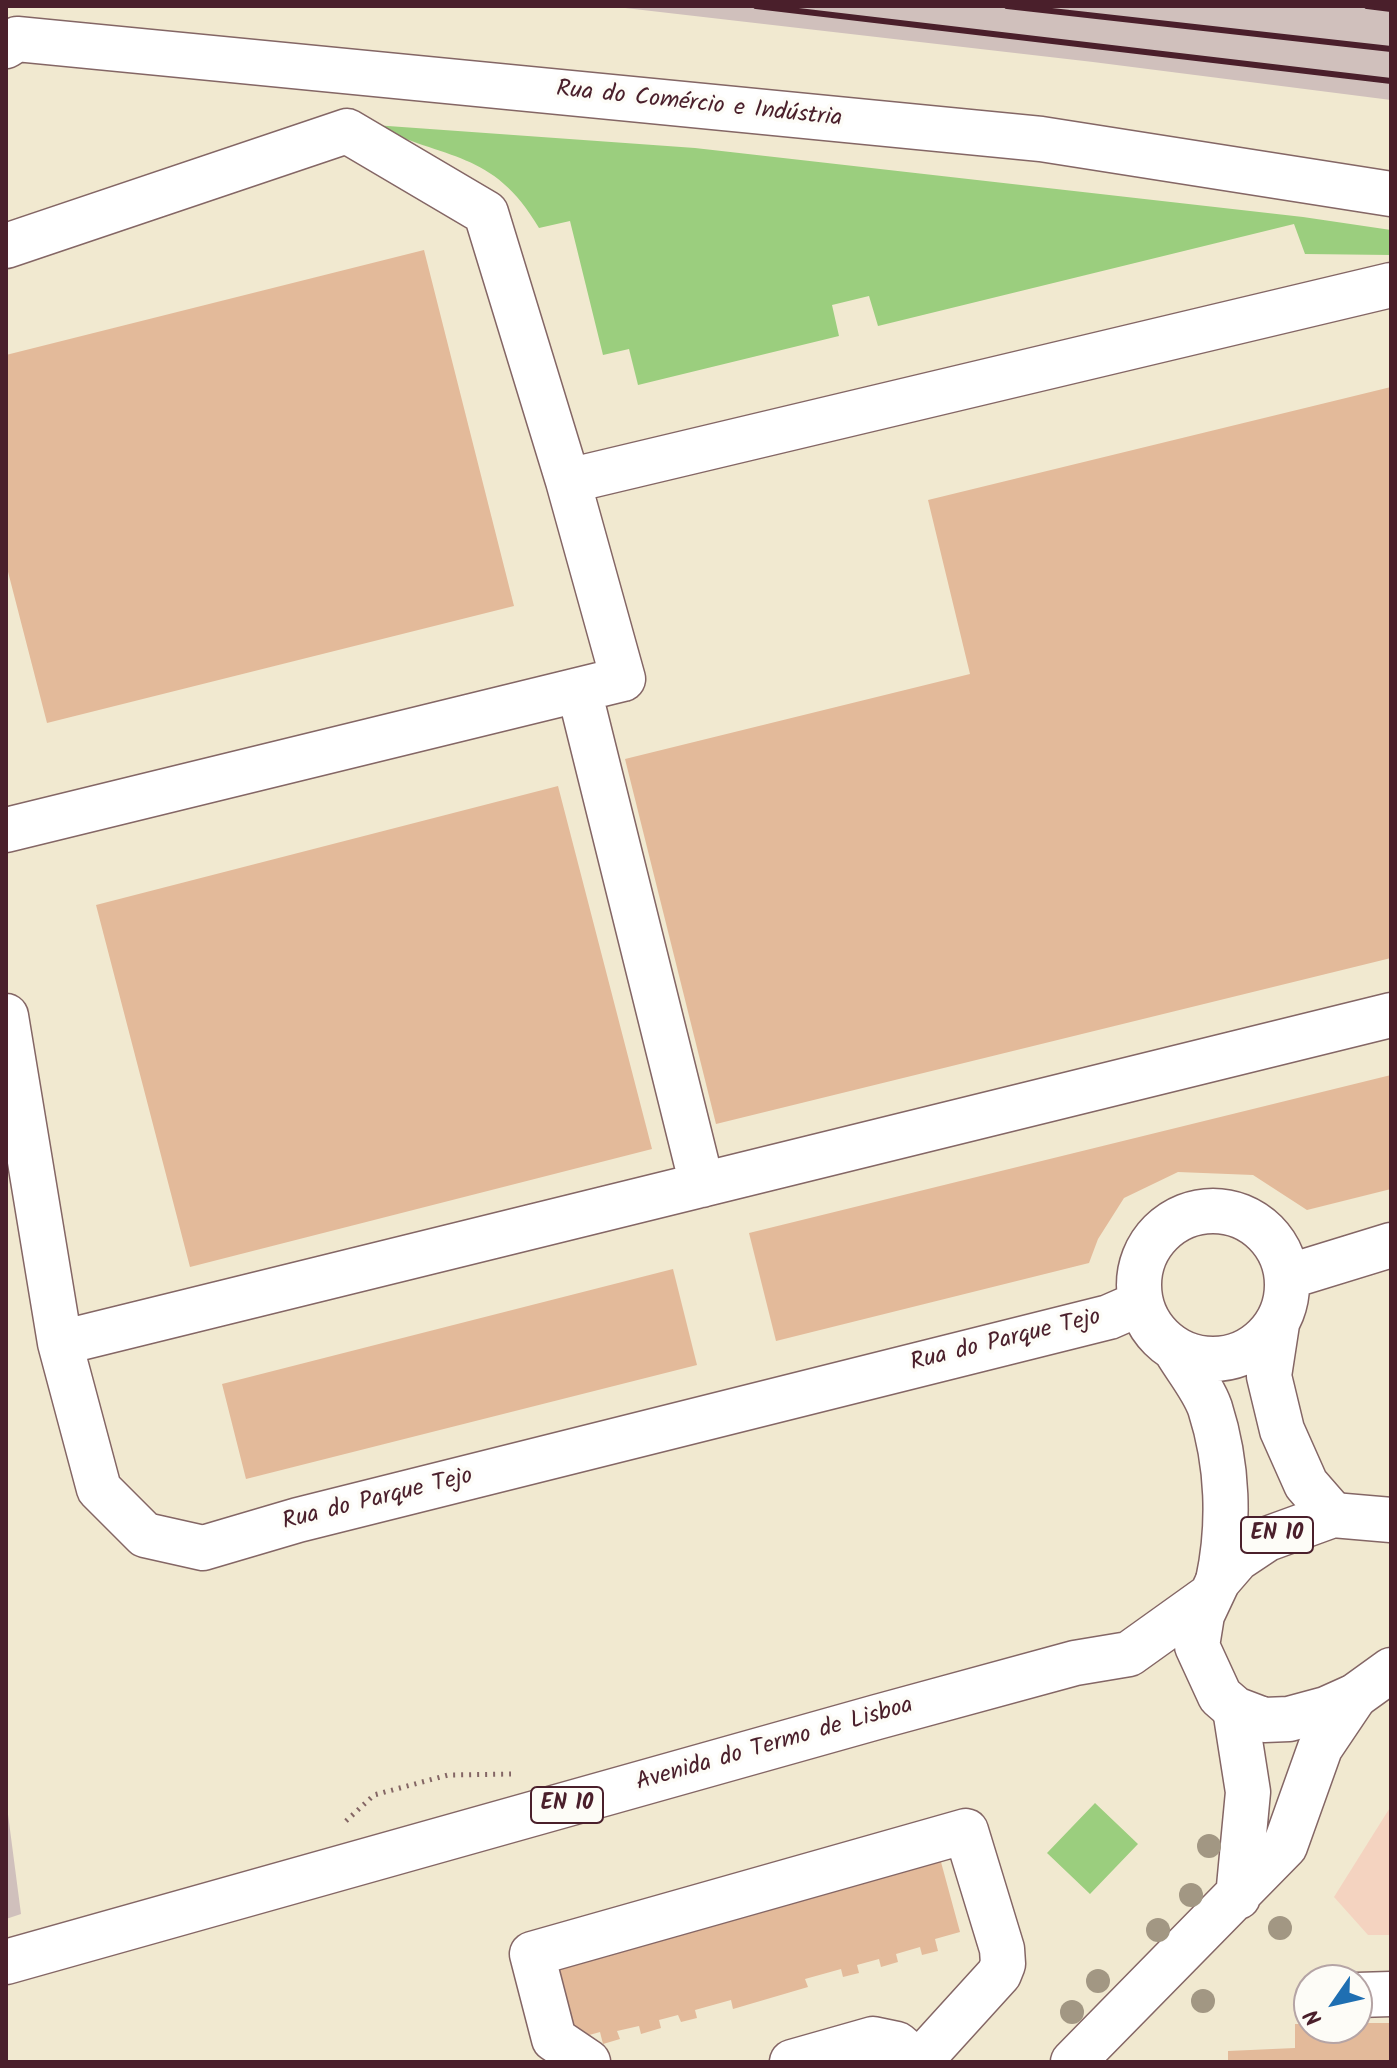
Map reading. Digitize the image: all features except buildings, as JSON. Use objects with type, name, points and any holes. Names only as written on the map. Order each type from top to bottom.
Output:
[{"type":"street","name":"Rua do Comércio e Indústria","points":[[6,46],[17,39],[1041,139],[1391,194]]},
{"type":"street","points":[[6,246],[347,131],[486,213],[568,481],[623,679],[6,830]]},
{"type":"street","points":[[568,481],[1391,285]]},
{"type":"street","points":[[579,690],[702,1185]]},
{"type":"street","points":[[60,1343],[1391,1015]]},
{"type":"street","name":"Rua do Parque Tejo","points":[[6,1016],[60,1343],[99,1489],[145,1535],[203,1548],[313,1516],[1109,1317],[1141,1303]]},
{"type":"street","points":[[1277,1324],[1262,1342],[1242,1354],[1220,1359],[1196,1358],[1175,1349],[1160,1337],[1141,1303],[1142,1267],[1158,1235],[1177,1220],[1200,1211],[1224,1211],[1247,1219],[1267,1233],[1280,1253],[1287,1277],[1286,1301],[1277,1324],[1269,1376],[1282,1430],[1306,1484],[1371,1521]]},
{"type":"street","points":[[1287,1277],[1391,1245]]},
{"type":"street","points":[[1175,1349],[1209,1407],[1223,1473],[1226,1542],[1214,1588]]},
{"type":"street","name":"EN 10","points":[[1228,1703],[1197,1646],[1202,1615],[1214,1588],[1237,1559],[1267,1539],[1371,1521]]},
{"type":"street","name":"Avenida do Termo de Lisboa","points":[[6,1962],[1075,1663],[1129,1654],[1214,1588]]},
{"type":"street","points":[[1129,1654],[1174,1671],[1264,1720],[1289,1719],[1326,1709],[1355,1696],[1391,1670]]},
{"type":"street","points":[[1073,2062],[1285,1846],[1320,1748],[1355,1696]]},
{"type":"street","points":[[1228,1703],[1248,1792],[1238,1897]]},
{"type":"street","points":[[588,2062],[554,2039],[532,1954],[966,1831],[1002,1949],[1003,1964],[983,1992],[918,2062],[897,2044],[873,2039],[792,2062]]},
{"type":"shaded area","points":[[608,6],[1391,6],[1391,100],[1093,62]]},
{"type":"shaded area","points":[[6,1799],[21,1914],[6,1919]]},
{"type":"shaded area","points":[[1391,1806],[1391,1935],[1368,1935],[1334,1897]]},
{"type":"green space","points":[[374,125],[695,148],[1303,217],[1391,230],[1391,255],[1305,254],[1294,224],[878,326],[869,296],[832,305],[839,336],[638,385],[629,349],[603,355],[570,221],[539,228],[522,202],[485,170]]},
{"type":"green space","points":[[1095,1803],[1138,1844],[1090,1894],[1047,1853]]},
{"type":"railway","points":[[756,6],[1391,81]]},
{"type":"railway","points":[[1007,6],[1391,49]]},
{"type":"railway","points":[[1367,6],[1391,9]]}]
